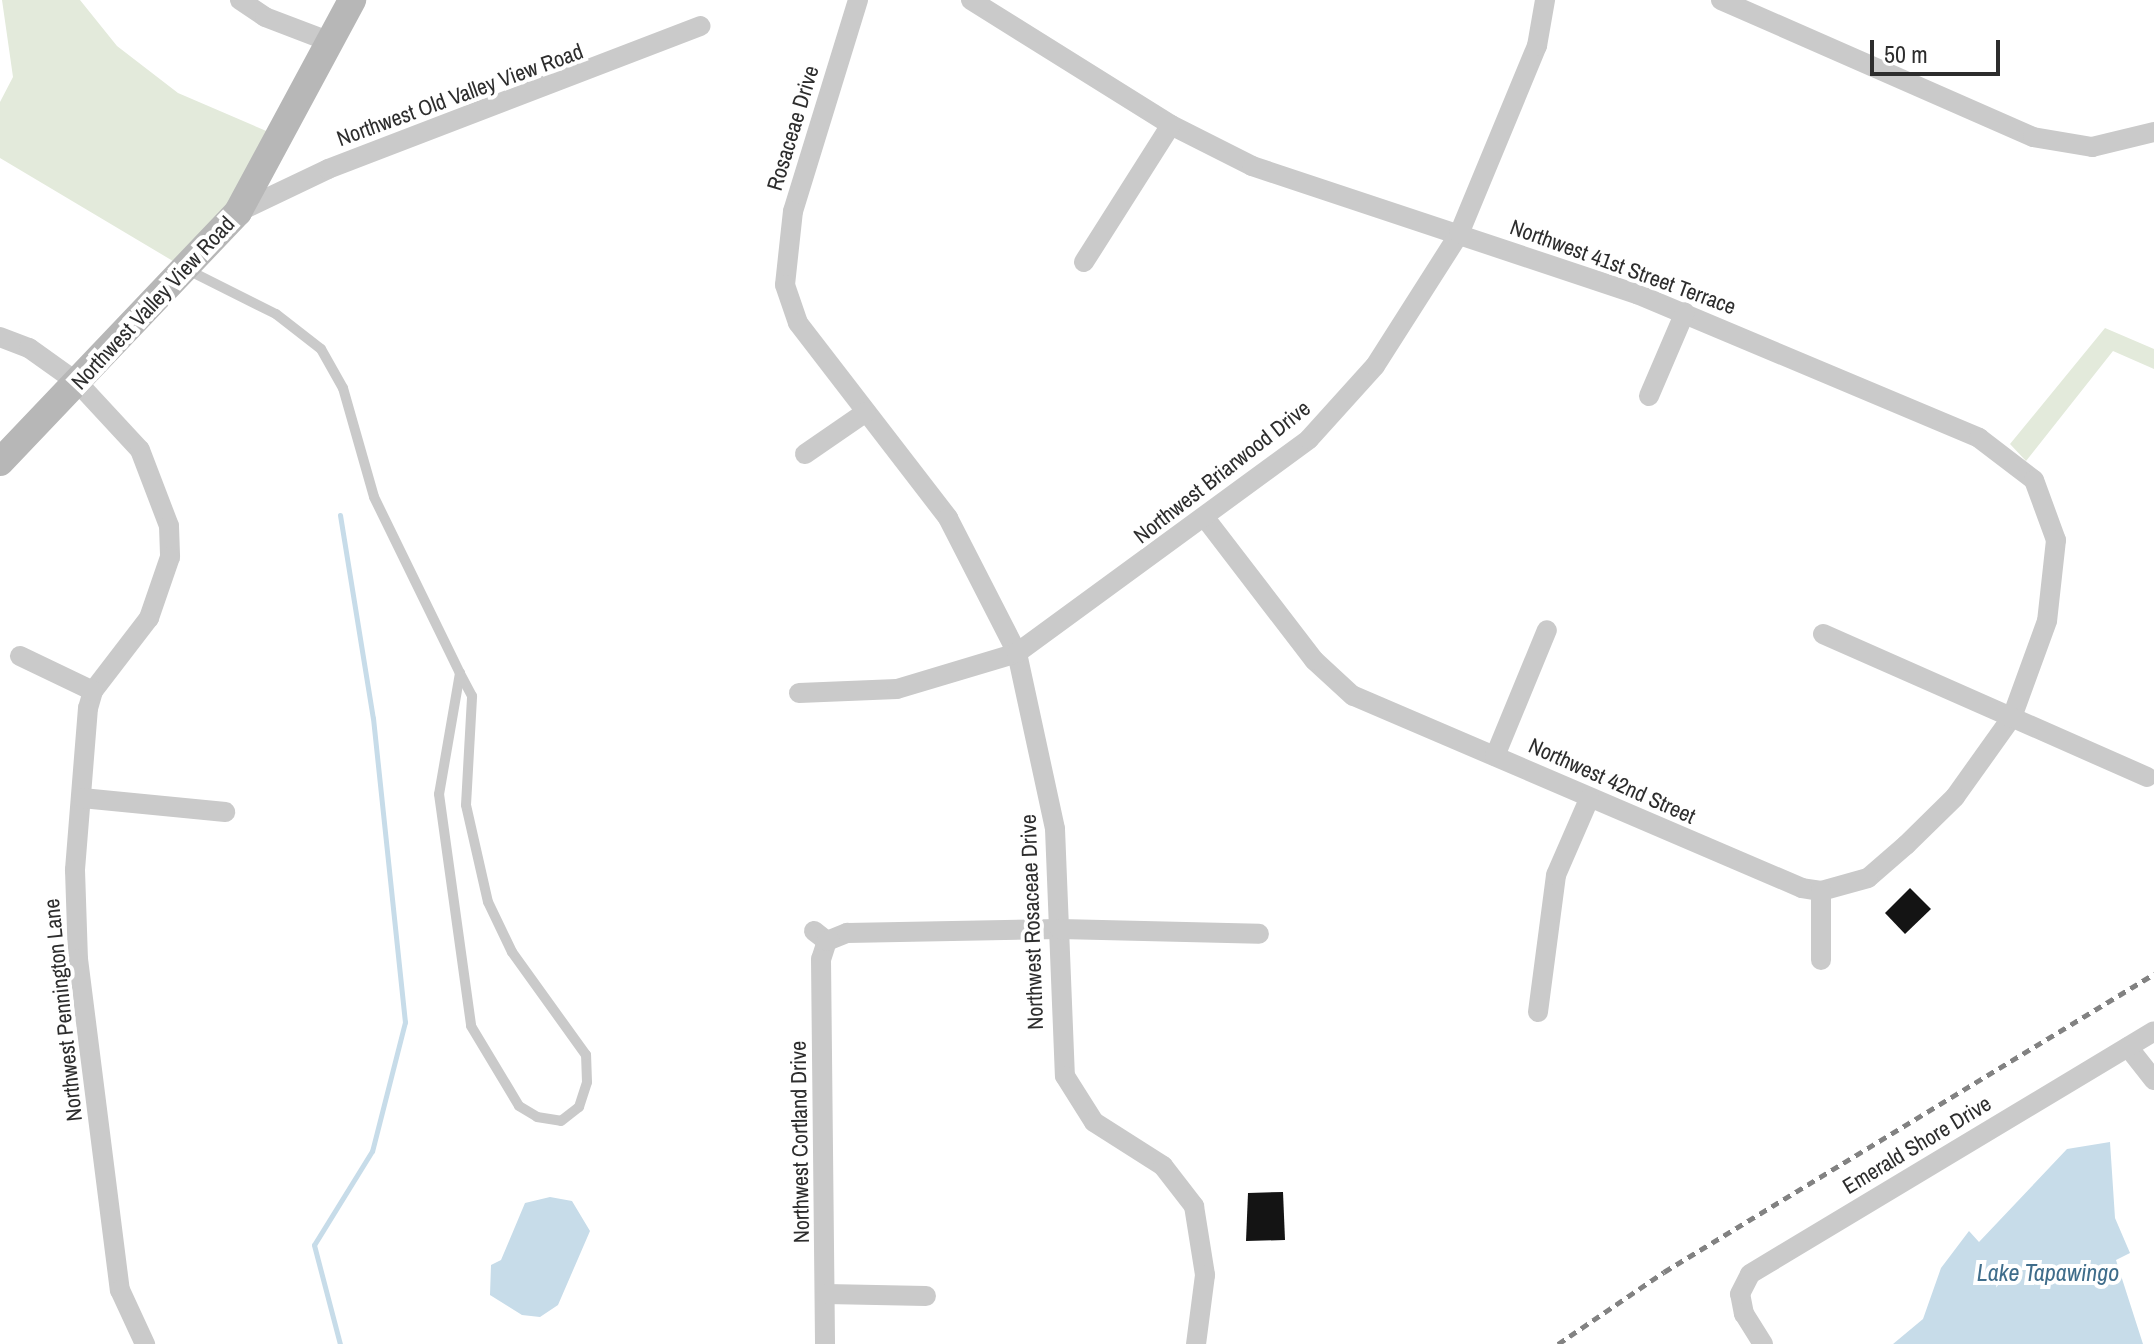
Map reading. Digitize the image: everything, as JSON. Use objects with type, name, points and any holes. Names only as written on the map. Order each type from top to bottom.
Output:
[{"type":"street","points":[[240,0],[265,17],[328,41]]},
{"type":"street","name":"Northwest Valley View Road","points":[[0,462],[188,270],[238,212],[352,0]]},
{"type":"street","name":"Rosaceae Drive","points":[[784,272],[793,211],[858,0]]},
{"type":"street","name":"Northwest 41st Street Terrace","points":[[971,0],[1171,125],[1283,177],[1685,312],[1979,438],[2034,480],[2056,540],[2054,576],[2036,659],[2012,717]]},
{"type":"street","name":"Northwest Briarwood Drive","points":[[799,693],[897,689],[1017,653],[1206,519],[1344,404],[1459,234],[1537,46],[1545,0]]},
{"type":"street","points":[[1721,0],[2033,137],[2092,147],[2154,132]]},
{"type":"street","name":"Northwest Old Valley View Road","points":[[238,212],[328,169],[700,26]]},
{"type":"street","points":[[1084,262],[1171,125]]},
{"type":"street","name":"Northwest Rosaceae Drive","points":[[784,272],[798,323],[948,518],[1017,653],[1047,769],[1060,929],[1065,1076],[1094,1122],[1163,1166],[1194,1206],[1205,1275],[1196,1344]]},
{"type":"street","points":[[1649,396],[1685,312]]},
{"type":"street","points":[[0,337],[29,348],[78,383],[140,450],[169,526],[170,557],[149,618],[93,691],[20,656]]},
{"type":"street","points":[[805,454],[866,412]]},
{"type":"street","name":"Northwest 42nd Street","points":[[1206,519],[1333,682],[1376,708],[1495,756],[1589,799],[1821,891]]},
{"type":"street","points":[[1495,756],[1547,630]]},
{"type":"street","points":[[1823,634],[2147,777]]},
{"type":"street","name":"Northwest Pennington Lane","points":[[93,691],[75,893],[78,959],[120,1290],[145,1344]]},
{"type":"street","points":[[1821,960],[1821,891],[1868,878],[1906,845],[1955,797],[2012,717]]},
{"type":"street","points":[[82,798],[225,812]]},
{"type":"street","points":[[1538,1012],[1556,875],[1589,799]]},
{"type":"street","name":"Northwest Cortland Drive","points":[[825,1344],[820,936],[1060,929],[1259,934]]},
{"type":"street","name":"Emerald Shore Drive","points":[[1763,1344],[1744,1314],[1740,1294],[1750,1274],[2154,1031]]},
{"type":"street","points":[[2128,1047],[2154,1080]]},
{"type":"street","points":[[826,1294],[926,1296]]},
{"type":"lane","points":[[188,270],[276,314],[321,349],[343,388],[374,497],[472,696],[466,805],[488,902],[512,952],[586,1055],[587,1082],[579,1107],[561,1121],[537,1117],[519,1106],[471,1026],[439,794],[460,673]]},
{"type":"green space","points":[[2,0],[80,0],[117,46],[178,93],[278,136],[188,270],[0,158],[0,102],[13,77]]},
{"type":"green space","points":[[2105,328],[2154,349],[2154,369],[2113,351],[2026,461],[2010,444]]},
{"type":"water","name":"Lake Tapawingo","points":[[2110,1142],[2115,1218],[2130,1253],[2116,1260],[2143,1344],[1893,1344],[1923,1319],[1941,1268],[1969,1231],[1979,1242],[2067,1149]]},
{"type":"water","points":[[550,1197],[572,1201],[590,1231],[558,1305],[540,1317],[522,1315],[490,1295],[491,1265],[501,1260],[525,1203]]},
{"type":"building","points":[[1910,888],[1931,909],[1905,934],[1885,913]]},
{"type":"building","points":[[1283,1192],[1285,1240],[1246,1241],[1248,1193]]},
{"type":"waterway","points":[[340,515],[373,718],[405,1022],[372,1151],[314,1245],[340,1344]]},
{"type":"railway","points":[[1558,1344],[1664,1272],[2154,974]]}]
